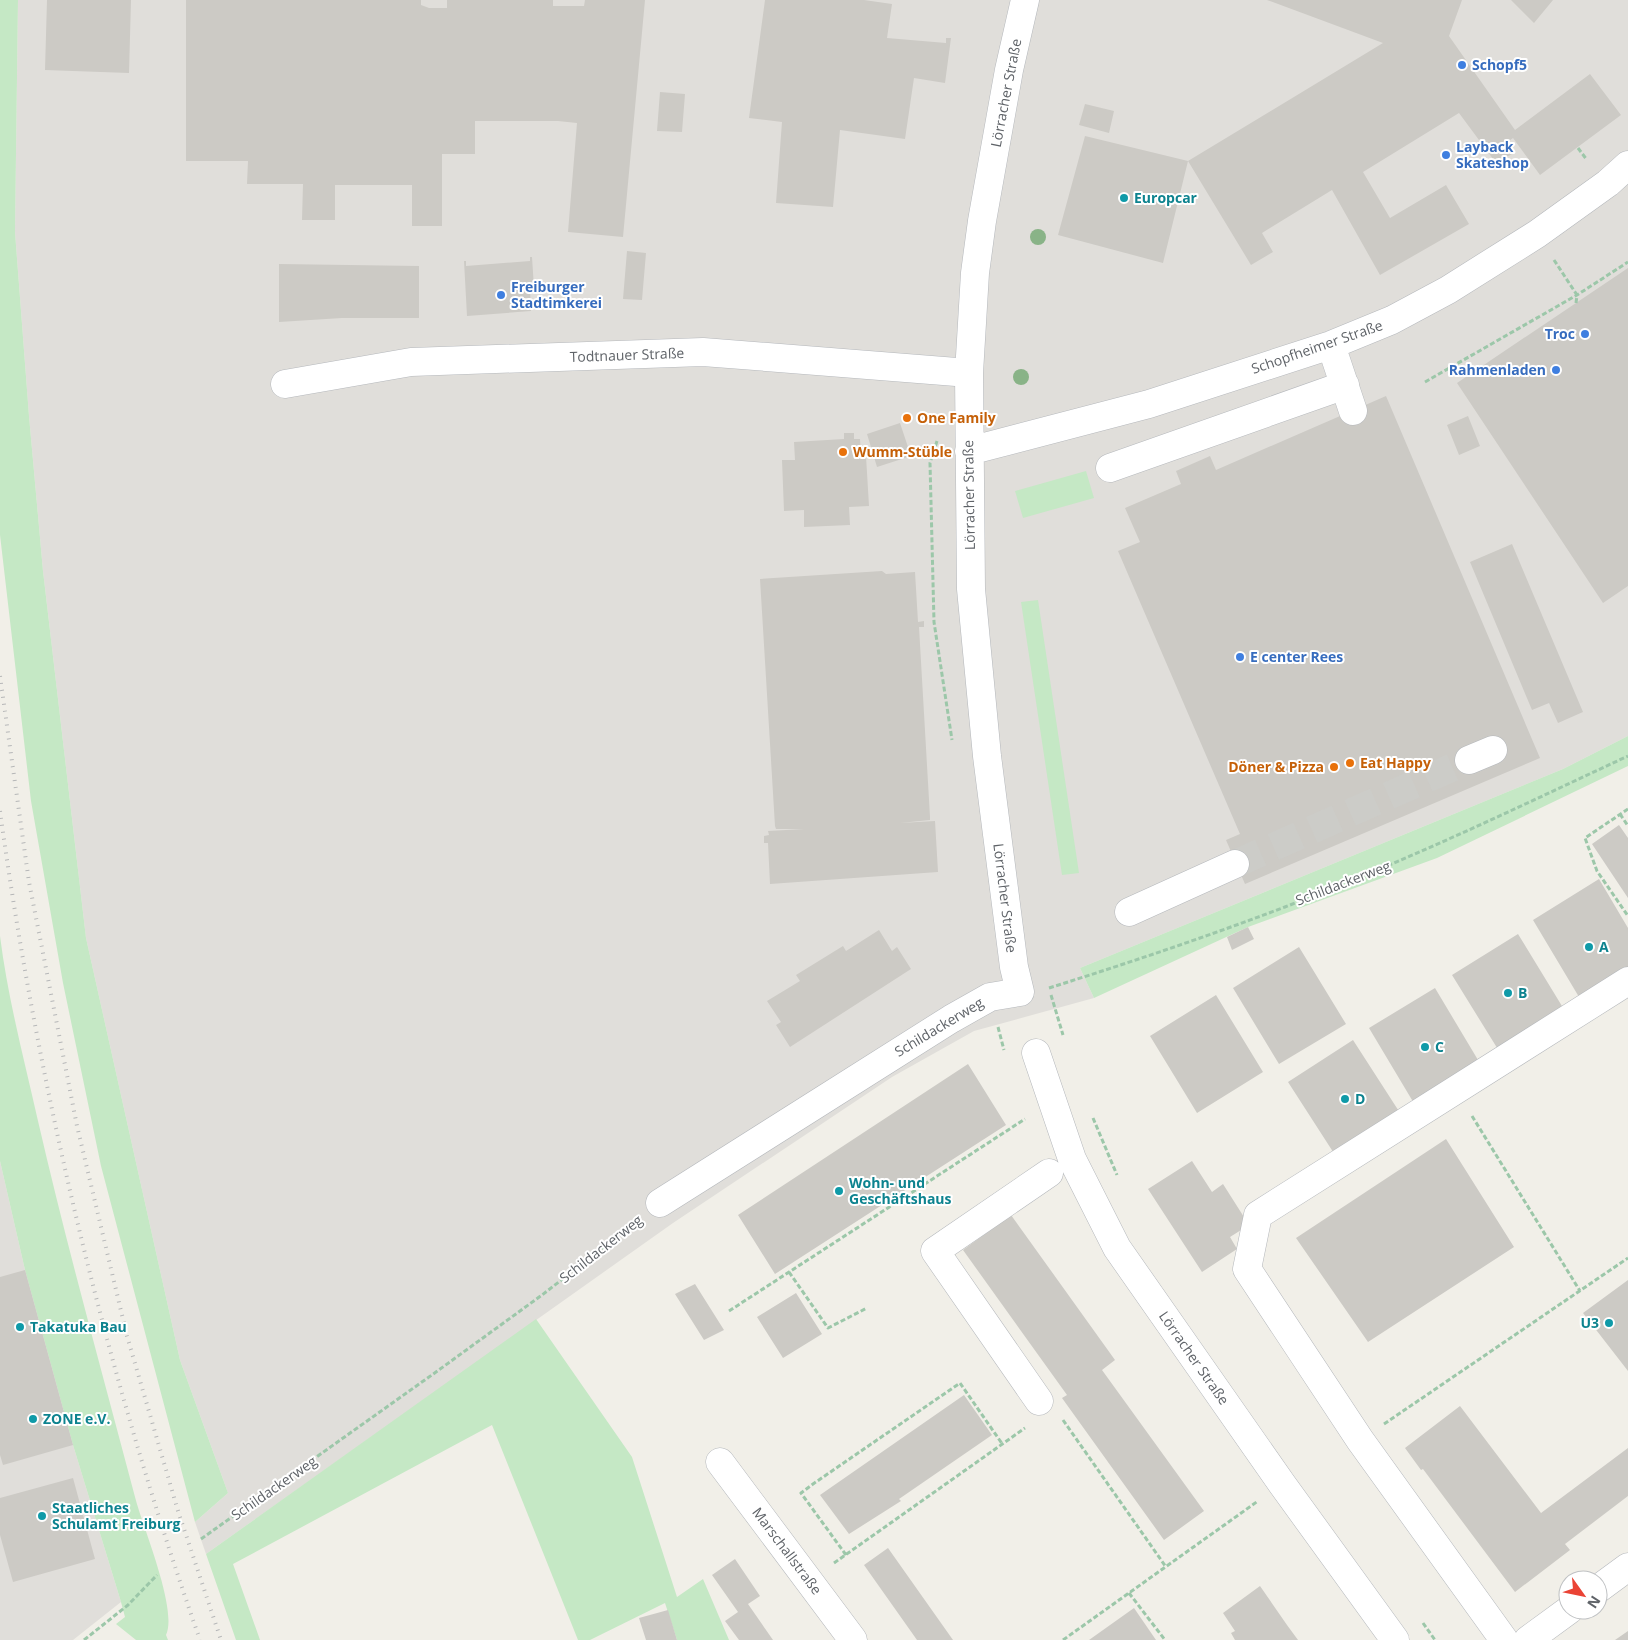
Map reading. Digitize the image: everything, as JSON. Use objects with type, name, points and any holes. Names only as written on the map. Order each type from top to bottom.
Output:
[{"type":"street","name":"Lörracher Straße","points":[[1020,992],[1014,967],[987,756],[971,589],[969,373],[975,273],[982,221],[1009,70],[1025,0]]},
{"type":"street","name":"Schopfheimer Straße","points":[[969,451],[1149,404],[1331,345],[1392,320],[1440,295],[1537,234],[1608,183],[1628,164]]},
{"type":"street","points":[[1331,345],[1353,411]]},
{"type":"street","name":"Todtnauer Straße","points":[[285,384],[411,362],[703,352],[969,373]]},
{"type":"street","points":[[1110,468],[1345,385]]},
{"type":"street","points":[[1129,912],[1236,864]]},
{"type":"street","points":[[1504,1640],[1360,1440],[1248,1269],[1258,1216],[1628,981]]},
{"type":"street","name":"Schildackerweg","points":[[660,1203],[951,1019],[990,997],[1020,992]]},
{"type":"street","name":"Lörracher Straße","points":[[1036,1053],[1072,1159],[1117,1248],[1282,1484],[1395,1640]]},
{"type":"street","points":[[1049,1173],[935,1251],[1049,1408]]},
{"type":"street","name":"Marschallstraße","points":[[720,1462],[853,1640]]},
{"type":"street","points":[[1608,1582],[1628,1567]]},
{"type":"street","points":[[1528,1640],[1558,1618]]},
{"type":"path","points":[[1537,234],[1577,295],[1576,303]]},
{"type":"path","points":[[1425,382],[1577,295],[1628,262]]},
{"type":"path","name":"Schildackerweg","points":[[1065,1043],[1049,988],[1197,938],[1368,874],[1473,829],[1628,756]]},
{"type":"path","points":[[1628,809],[1585,838],[1597,871],[1628,916]]},
{"type":"path","points":[[1620,814],[1628,826]]},
{"type":"path","points":[[1456,1090],[1580,1291]]},
{"type":"path","points":[[1090,1110],[1119,1178]]},
{"type":"path","points":[[729,1311],[750,1295],[789,1272],[1025,1118]]},
{"type":"path","name":"Schildackerweg","points":[[201,1540],[542,1295],[660,1203]]},
{"type":"path","points":[[1360,1440],[1628,1258]]},
{"type":"path","points":[[789,1272],[828,1328],[867,1308]]},
{"type":"path","points":[[846,1556],[801,1493],[813,1484],[960,1383],[1003,1445]]},
{"type":"path","points":[[1049,1408],[1166,1567]]},
{"type":"path","points":[[808,1580],[846,1556],[1003,1445],[1007,1440]]},
{"type":"path","points":[[1063,1640],[1260,1500]]},
{"type":"path","points":[[84,1640],[128,1605],[158,1575]]},
{"type":"path","points":[[1129,1593],[1165,1640]]},
{"type":"path","points":[[1418,1616],[1435,1640]]},
{"type":"shaded area","points":[[18,0],[1628,0],[1628,736],[1563,769],[1080,968],[1094,998],[974,1031],[892,1077],[673,1223],[206,1554],[195,1522],[228,1493],[180,1360],[86,938],[43,571],[15,232]]},
{"type":"shaded area","points":[[0,1161],[25,1270],[73,1445],[121,1602],[73,1640],[0,1640]]},
{"type":"green space","points":[[0,0],[18,0],[15,232],[43,571],[86,938],[180,1360],[228,1493],[195,1522],[101,1166],[63,983],[31,801],[0,535]]},
{"type":"green space","points":[[1086,471],[1094,498],[1023,518],[1015,491]]},
{"type":"green space","points":[[1038,600],[1079,873],[1062,875],[1021,602]]},
{"type":"green space","points":[[1628,736],[1628,766],[1437,858],[1248,927],[1094,998],[1080,968],[1563,769]]},
{"type":"green space","points":[[0,936],[7,983],[17,1029],[61,1215],[135,1497],[164,1589],[168,1623],[166,1635],[168,1640],[136,1640],[116,1624],[125,1617],[73,1445],[25,1270],[0,1161]]},
{"type":"green space","points":[[536,1319],[632,1457],[677,1597],[703,1579],[729,1640],[677,1640],[665,1603],[590,1640],[578,1640],[492,1425],[233,1564],[260,1640],[236,1640],[206,1554]]},
{"type":"building","points":[[47,0],[131,0],[129,73],[45,70]]},
{"type":"building","points":[[186,0],[421,0],[421,5],[429,8],[447,8],[447,0],[553,0],[553,6],[584,6],[585,0],[645,0],[623,237],[568,232],[577,123],[558,121],[475,121],[475,154],[442,154],[442,226],[412,226],[412,185],[335,185],[335,220],[302,220],[303,184],[247,184],[248,161],[186,161]]},
{"type":"building","points":[[765,0],[864,0],[892,4],[887,38],[946,43],[946,38],[951,38],[945,83],[914,78],[905,139],[840,130],[833,207],[776,203],[782,122],[749,118]]},
{"type":"building","points":[[1267,0],[1462,0],[1449,36],[1515,130],[1590,74],[1621,115],[1540,175],[1513,138],[1505,144],[1512,154],[1496,163],[1459,113],[1363,172],[1390,218],[1446,185],[1469,224],[1380,275],[1332,190],[1262,233],[1273,252],[1251,265],[1188,161],[1383,43]]},
{"type":"building","points":[[1511,0],[1553,0],[1534,23]]},
{"type":"building","points":[[660,92],[685,94],[682,132],[657,131]]},
{"type":"building","points":[[1085,104],[1114,111],[1109,133],[1079,125]]},
{"type":"building","name":"Europcar","points":[[1085,136],[1188,161],[1163,263],[1058,235]]},
{"type":"building","points":[[627,251],[646,253],[642,300],[623,299]]},
{"type":"building","points":[[530,257],[532,257],[534,288],[530,288],[531,311],[467,316],[464,261],[466,261],[466,266],[530,261]]},
{"type":"building","points":[[279,264],[419,266],[419,318],[342,318],[279,322]]},
{"type":"building","points":[[1628,268],[1628,586],[1603,603],[1457,383]]},
{"type":"building","points":[[1386,396],[1540,758],[1245,884],[1226,840],[1240,834],[1118,551],[1140,542],[1125,508],[1181,484],[1176,471],[1210,456],[1216,470]]},
{"type":"building","points":[[1468,416],[1480,446],[1459,455],[1447,425]]},
{"type":"building","points":[[900,423],[911,456],[877,467],[867,434]]},
{"type":"building","points":[[844,433],[854,433],[854,439],[860,439],[861,456],[866,456],[869,506],[849,507],[850,525],[804,527],[804,510],[784,511],[782,460],[795,460],[794,442],[844,439]]},
{"type":"building","points":[[1512,544],[1583,712],[1558,723],[1549,703],[1532,710],[1470,562]]},
{"type":"building","points":[[882,571],[886,574],[915,572],[918,622],[924,621],[924,627],[919,627],[930,820],[900,823],[935,821],[938,872],[770,884],[768,843],[764,843],[764,836],[769,835],[768,831],[804,829],[776,829],[775,826],[760,579]]},
{"type":"building","points":[[1619,825],[1628,838],[1628,898],[1592,844]]},
{"type":"building","name":"A","points":[[1599,879],[1628,928],[1628,967],[1579,997],[1533,920]]},
{"type":"building","points":[[1248,927],[1254,939],[1232,950],[1227,937]]},
{"type":"building","points":[[879,930],[892,951],[897,947],[911,969],[790,1047],[776,1025],[781,1022],[767,1001],[800,981],[796,975],[843,946],[846,951]]},
{"type":"building","name":"B","points":[[1518,934],[1565,1011],[1499,1051],[1452,975]]},
{"type":"building","points":[[1299,947],[1346,1024],[1279,1064],[1233,988]]},
{"type":"building","name":"C","points":[[1435,988],[1481,1065],[1415,1105],[1369,1028]]},
{"type":"building","points":[[1216,995],[1263,1072],[1197,1113],[1150,1036]]},
{"type":"building","name":"D","points":[[1353,1040],[1402,1116],[1337,1158],[1288,1082]]},
{"type":"building","name":"Wohn- und Geschäftshaus","points":[[968,1064],[1006,1125],[775,1274],[738,1215]]},
{"type":"building","points":[[1446,1139],[1514,1247],[1368,1342],[1296,1238]]},
{"type":"building","points":[[1192,1161],[1212,1192],[1223,1184],[1249,1225],[1230,1237],[1237,1249],[1202,1272],[1148,1189]]},
{"type":"building","points":[[1011,1215],[1115,1360],[1102,1370],[1204,1511],[1164,1540],[1062,1398],[1067,1395],[963,1250]]},
{"type":"building","points":[[25,1270],[73,1445],[3,1465],[0,1455],[0,1277]]},
{"type":"building","name":"U3","points":[[1628,1280],[1628,1371],[1583,1313]]},
{"type":"building","points":[[695,1284],[724,1330],[704,1340],[675,1294]]},
{"type":"building","points":[[796,1293],[822,1334],[783,1358],[757,1317]]},
{"type":"building","points":[[964,1395],[992,1435],[899,1499],[901,1501],[849,1534],[820,1495]]},
{"type":"building","points":[[1460,1406],[1541,1513],[1628,1448],[1628,1496],[1565,1544],[1570,1550],[1515,1592],[1423,1469],[1421,1470],[1405,1448]]},
{"type":"building","name":"Staatliches Schulamt Freiburg","points":[[73,1478],[95,1559],[13,1582],[0,1535],[0,1498]]},
{"type":"building","points":[[888,1548],[953,1640],[917,1640],[864,1565]]},
{"type":"building","points":[[735,1559],[760,1596],[748,1604],[773,1640],[739,1640],[725,1621],[738,1612],[712,1575]]},
{"type":"building","points":[[1260,1586],[1298,1640],[1235,1640],[1231,1633],[1235,1631],[1223,1613]]},
{"type":"building","points":[[1134,1608],[1156,1640],[1089,1640]]},
{"type":"building","points":[[668,1610],[677,1640],[646,1640],[639,1618]]},
{"type":"building","points":[[1628,1631],[1628,1640],[1615,1640]]},
{"type":"tunnel","points":[[1235,864],[1469,760]]},
{"type":"railway","points":[[0,676],[29,882],[77,1126],[127,1336],[178,1511],[221,1640]]},
{"type":"railway","points":[[0,811],[34,1021],[55,1126],[79,1230],[135,1438],[166,1540],[200,1640]]},
{"type":"place","name":"Schopf5","points":[[1462,65]]},
{"type":"place","name":"Layback Skateshop","points":[[1446,155]]},
{"type":"place","name":"Europcar","points":[[1124,198]]},
{"type":"place","name":"Freiburger Stadtimkerei","points":[[501,295]]},
{"type":"place","name":"Troc","points":[[1585,334]]},
{"type":"place","name":"Rahmenladen","points":[[1556,370]]},
{"type":"place","name":"One Family","points":[[907,418]]},
{"type":"place","name":"Wumm-Stüble","points":[[843,452]]},
{"type":"place","name":"E center Rees","points":[[1240,657]]},
{"type":"place","name":"Eat Happy","points":[[1350,763]]},
{"type":"place","name":"Döner & Pizza","points":[[1334,767]]},
{"type":"place","name":"A","points":[[1589,947]]},
{"type":"place","name":"B","points":[[1508,993]]},
{"type":"place","name":"C","points":[[1425,1047]]},
{"type":"place","name":"D","points":[[1345,1099]]},
{"type":"place","name":"Wohn- und Geschäftshaus","points":[[839,1191]]},
{"type":"place","name":"U3","points":[[1609,1323]]},
{"type":"place","name":"Takatuka Bau","points":[[20,1327]]},
{"type":"place","name":"ZONE e.V.","points":[[33,1419]]},
{"type":"place","name":"Staatliches Schulamt Freiburg","points":[[42,1516]]}]
